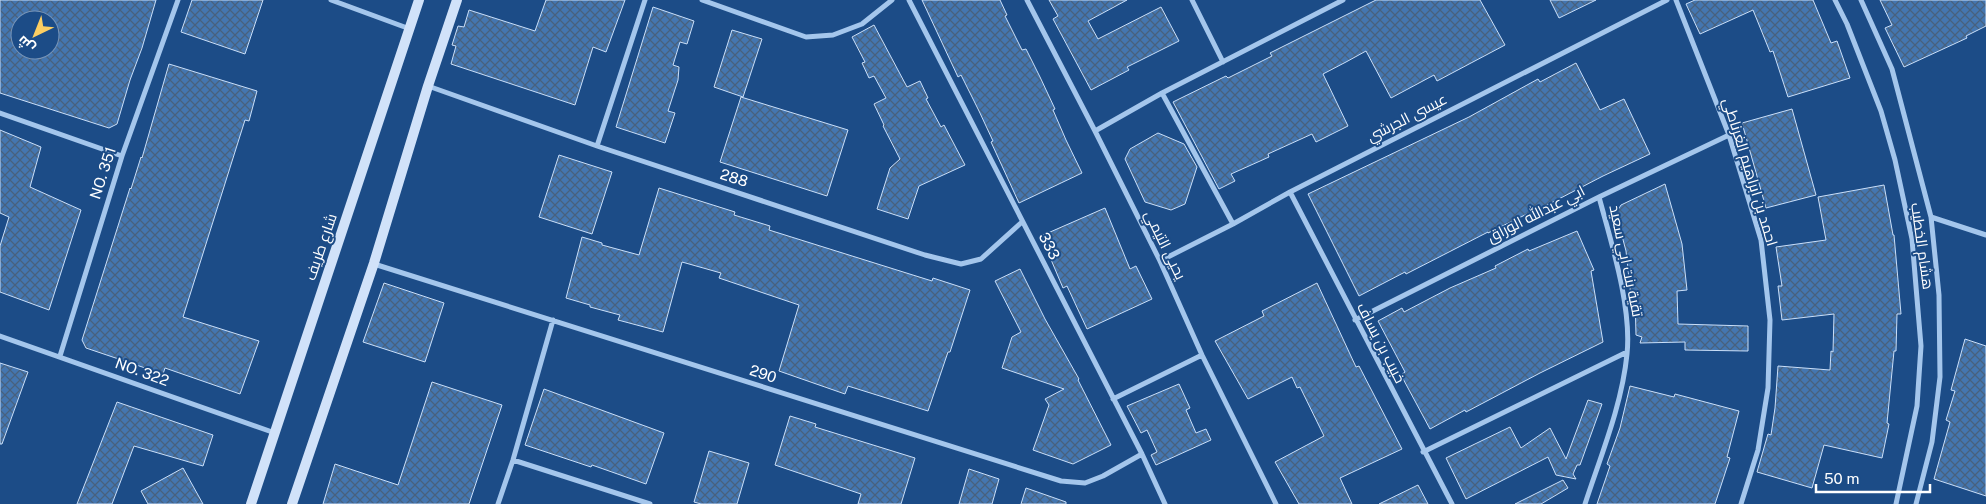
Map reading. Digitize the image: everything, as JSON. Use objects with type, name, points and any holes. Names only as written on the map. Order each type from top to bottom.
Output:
[{"type":"street","name":"NO. 351","points":[[60,356],[122,156],[178,0]]},
{"type":"street","points":[[331,0],[410,28]]},
{"type":"street","name":"شارع طريف","points":[[251,504],[419,0]]},
{"type":"street","points":[[292,504],[374,263],[428,86],[457,0]]},
{"type":"street","points":[[597,146],[645,0]]},
{"type":"street","points":[[702,0],[806,37],[833,35],[862,24],[892,0]]},
{"type":"street","name":"333","points":[[909,0],[1142,454],[1165,504]]},
{"type":"street","name":"يحيى التيمي","points":[[1027,0],[1096,131],[1160,261],[1202,355],[1276,504]]},
{"type":"street","points":[[1192,0],[1223,62]]},
{"type":"street","points":[[1096,131],[1162,93],[1343,0]]},
{"type":"street","name":"عيسى الجرشي","points":[[1160,261],[1233,224],[1290,192],[1666,0]]},
{"type":"street","name":"احمد بن ابراهيم الغرناطي","points":[[1676,0],[1729,135],[1761,240],[1770,320],[1768,388],[1758,450],[1741,504]]},
{"type":"street","name":"هشام الخطيب","points":[[1836,0],[1880,111],[1895,160],[1912,238],[1921,346],[1916,406],[1896,504]]},
{"type":"street","name":"هشام الخطيب","points":[[1861,0],[1892,68],[1931,217],[1939,295],[1940,377],[1932,442],[1916,504]]},
{"type":"street","name":"288","points":[[428,86],[597,146],[925,255],[961,264],[981,259],[1022,222]]},
{"type":"street","points":[[1162,93],[1233,224]]},
{"type":"street","points":[[0,114],[122,156]]},
{"type":"street","name":"ابي عبدالله الوراق","points":[[1355,320],[1599,197],[1729,135]]},
{"type":"street","name":"خبيب بن يساف","points":[[1290,192],[1423,452],[1452,504]]},
{"type":"street","name":"تقية بنت ابي سعيد","points":[[1586,504],[1620,394],[1627,352],[1627,322],[1616,260],[1599,197]]},
{"type":"street","points":[[1931,217],[1986,235]]},
{"type":"street","name":"290","points":[[374,263],[1061,481],[1085,483],[1104,476],[1142,454]]},
{"type":"street","points":[[498,504],[513,460],[553,320]]},
{"type":"street","name":"NO. 322","points":[[0,336],[275,433]]},
{"type":"street","points":[[1423,452],[1627,352]]},
{"type":"street","points":[[1114,399],[1202,355]]},
{"type":"street","points":[[513,460],[650,504]]},
{"type":"building","points":[[0,0],[156,0],[117,124],[109,128],[0,93]]},
{"type":"building","points":[[192,0],[263,0],[245,54],[181,32]]},
{"type":"building","points":[[546,0],[625,0],[606,52],[593,47],[575,105],[451,64],[456,46],[452,45],[458,26],[464,27],[469,10],[535,31]]},
{"type":"building","points":[[922,0],[1000,0],[1007,15],[1005,16],[1022,50],[1026,49],[1040,77],[1082,173],[1019,203],[979,111],[961,75],[958,77]]},
{"type":"building","points":[[1049,0],[1127,0],[1088,21],[1098,39],[1161,7],[1179,41],[1127,67],[1129,70],[1091,90],[1053,19],[1058,16]]},
{"type":"building","points":[[1376,0],[1480,0],[1505,45],[1437,81],[1434,75],[1391,98],[1366,51],[1323,74],[1348,126],[1316,142],[1312,134],[1268,154],[1269,157],[1231,174],[1235,181],[1219,189],[1173,102],[1272,56],[1270,53]]},
{"type":"building","points":[[1550,0],[1596,0],[1559,18]]},
{"type":"building","points":[[1695,0],[1813,0],[1831,43],[1837,41],[1850,78],[1788,97],[1773,51],[1770,52],[1753,10],[1700,34],[1686,4]]},
{"type":"building","points":[[1880,0],[1986,0],[1986,26],[1966,36],[1967,38],[1904,67],[1885,28],[1892,25]]},
{"type":"building","points":[[653,7],[694,21],[687,44],[680,42],[673,65],[679,67],[678,80],[668,111],[675,113],[665,143],[616,127]]},
{"type":"building","points":[[874,25],[907,87],[920,81],[928,98],[926,99],[941,127],[944,125],[965,165],[919,186],[908,219],[877,209],[890,168],[900,159],[874,104],[886,98],[874,76],[869,78],[862,63],[865,62],[852,37]]},
{"type":"building","points":[[732,30],[762,39],[743,97],[714,87]]},
{"type":"building","points":[[1576,63],[1600,110],[1624,99],[1650,154],[1359,296],[1308,194],[1469,117],[1538,79],[1540,82]]},
{"type":"building","points":[[169,64],[257,91],[249,121],[245,120],[183,317],[259,341],[240,394],[165,368],[163,374],[86,348],[82,340],[130,188],[142,158]]},
{"type":"building","points":[[741,97],[848,130],[827,196],[720,162]]},
{"type":"building","points":[[1792,109],[1816,195],[1766,208],[1742,123]]},
{"type":"building","points":[[0,130],[41,147],[30,187],[81,210],[49,310],[0,292],[0,246],[9,217],[0,213]]},
{"type":"building","points":[[1158,133],[1184,144],[1197,167],[1185,204],[1171,210],[1145,202],[1125,159],[1130,149]]},
{"type":"building","points":[[559,155],[612,172],[592,234],[539,217]]},
{"type":"building","points":[[1665,184],[1682,244],[1687,290],[1677,291],[1678,324],[1748,326],[1748,351],[1685,350],[1685,342],[1640,343],[1642,337],[1636,335],[1635,297],[1631,297],[1626,251],[1616,213],[1621,205]]},
{"type":"building","points":[[1884,185],[1894,235],[1901,314],[1897,314],[1896,351],[1894,351],[1887,423],[1889,424],[1882,458],[1824,445],[1812,488],[1757,472],[1768,434],[1771,435],[1778,366],[1830,370],[1831,351],[1833,352],[1834,314],[1782,320],[1778,286],[1782,286],[1776,247],[1826,240],[1818,197]]},
{"type":"building","points":[[659,188],[735,212],[734,215],[770,226],[769,230],[932,281],[933,278],[970,290],[928,411],[848,386],[845,394],[779,371],[799,305],[719,278],[721,273],[682,262],[663,332],[618,320],[620,315],[566,298],[582,237],[602,243],[602,245],[639,255]]},
{"type":"building","points":[[1105,208],[1130,269],[1136,266],[1152,299],[1087,329],[1067,286],[1063,288],[1041,236]]},
{"type":"building","points":[[1577,231],[1594,270],[1591,271],[1603,342],[1430,429],[1401,375],[1405,372],[1378,321],[1402,308],[1404,312],[1450,288],[1496,268],[1495,266],[1528,249],[1529,251]]},
{"type":"building","points":[[1020,269],[1045,319],[1079,379],[1111,445],[1073,464],[1033,450],[1049,405],[1045,399],[1064,389],[1002,368],[1012,337],[1021,332],[995,281]]},
{"type":"building","points":[[384,283],[444,303],[425,362],[363,342]]},
{"type":"building","points":[[1317,283],[1356,367],[1359,366],[1402,449],[1340,478],[1352,504],[1299,504],[1275,462],[1324,436],[1300,387],[1297,388],[1292,377],[1248,399],[1215,341],[1264,316],[1262,311]]},
{"type":"building","points":[[1965,339],[1986,346],[1986,496],[1934,479],[1950,422],[1946,420],[1955,391],[1951,390]]},
{"type":"building","points":[[0,363],[28,372],[2,444],[0,444]]},
{"type":"building","points":[[432,382],[502,405],[469,504],[323,504],[335,464],[398,485]]},
{"type":"building","points":[[1179,384],[1190,408],[1186,410],[1196,433],[1206,429],[1211,440],[1156,465],[1151,455],[1157,452],[1147,430],[1141,433],[1127,406]]},
{"type":"building","points":[[1630,386],[1674,397],[1675,394],[1739,411],[1727,457],[1730,458],[1715,504],[1597,504],[1610,466],[1607,464],[1620,428]]},
{"type":"building","points":[[544,389],[664,433],[646,484],[592,465],[591,467],[525,445]]},
{"type":"building","points":[[1588,400],[1602,404],[1580,465],[1577,465],[1573,474],[1576,479],[1556,475],[1548,457],[1466,499],[1446,458],[1510,427],[1521,448],[1550,428],[1566,459]]},
{"type":"building","points":[[117,402],[213,435],[203,466],[134,446],[112,504],[77,504]]},
{"type":"building","points":[[790,416],[816,424],[815,427],[915,458],[901,504],[858,504],[861,494],[775,465]]},
{"type":"building","points":[[709,451],[749,463],[737,504],[701,504],[694,502]]},
{"type":"building","points":[[183,468],[203,504],[148,504],[141,491]]},
{"type":"building","points":[[969,469],[999,479],[992,504],[959,504]]},
{"type":"building","points":[[1563,480],[1568,488],[1541,504],[1515,504]]},
{"type":"building","points":[[1418,485],[1428,504],[1379,504]]},
{"type":"building","points":[[1026,488],[1066,502],[1066,504],[1021,504]]}]
